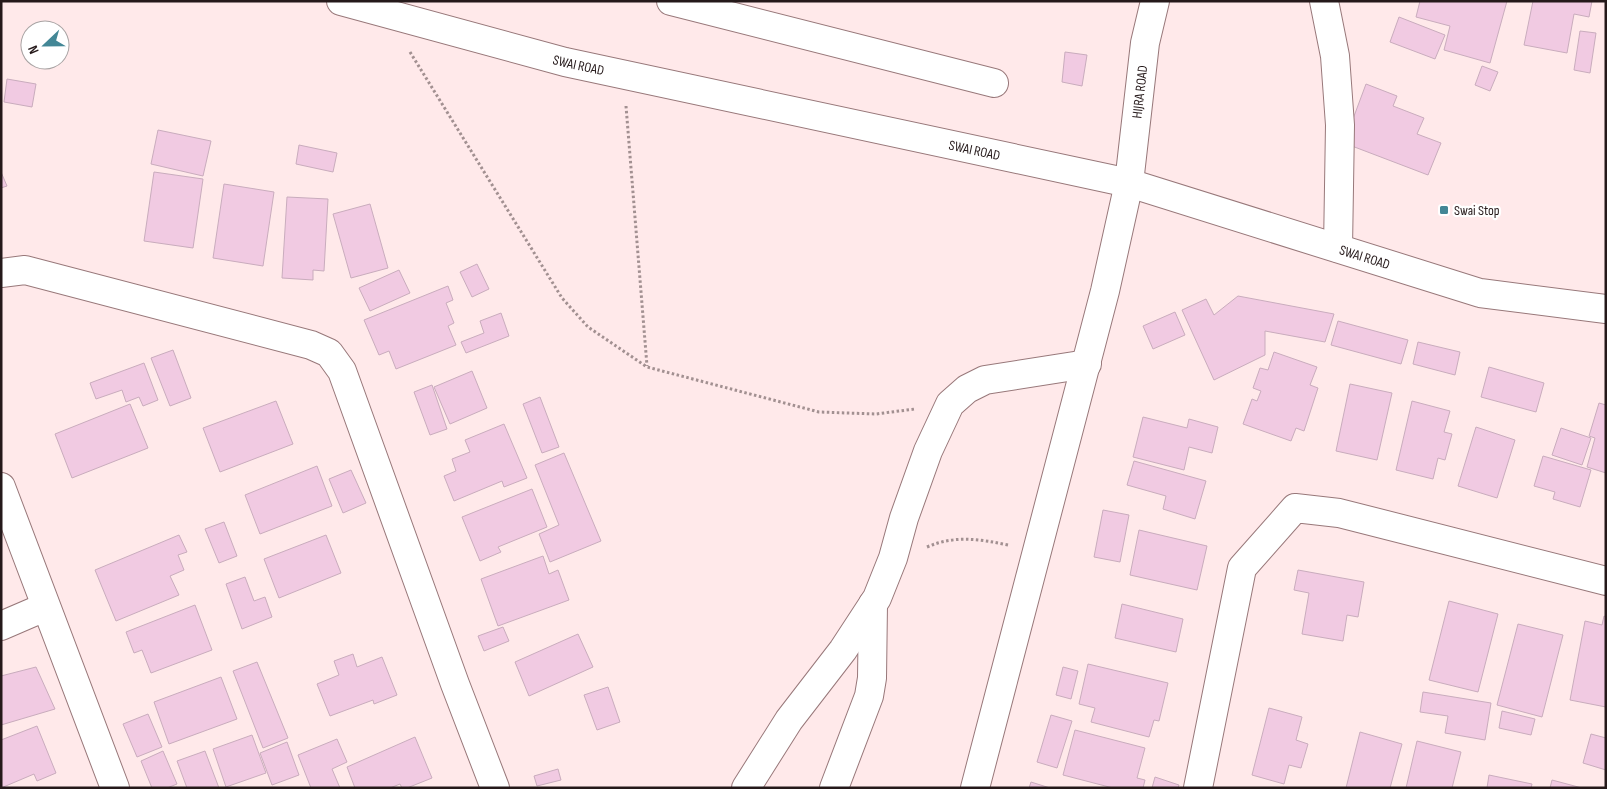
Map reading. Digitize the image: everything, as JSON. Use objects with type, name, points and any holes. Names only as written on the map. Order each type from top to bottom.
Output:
[{"type":"street","name":"SWAI ROAD","points":[[341,1],[565,62],[1129,183],[1480,293],[1606,309]]},
{"type":"street","points":[[671,1],[702,6],[994,84]]},
{"type":"street","name":"HIJRA ROAD","points":[[975,788],[1036,550],[1087,364],[1129,183],[1145,44],[1155,1]]},
{"type":"street","points":[[1324,1],[1335,56],[1340,125],[1338,248]]},
{"type":"street","points":[[1,273],[25,270],[311,345],[329,353],[342,371],[495,788]]},
{"type":"street","points":[[746,788],[789,720],[843,650],[873,604],[893,558],[904,518],[928,451],[950,404],[967,390],[985,380],[1087,364]]},
{"type":"street","points":[[1,487],[115,788]]},
{"type":"street","points":[[1198,788],[1242,568],[1295,508],[1339,513],[1606,581]]},
{"type":"street","points":[[834,788],[869,696],[872,678],[873,604]]},
{"type":"street","points":[[1,626],[45,607]]},
{"type":"path","points":[[386,13],[562,298],[588,327],[646,367],[819,412],[876,414],[950,404]]},
{"type":"path","points":[[624,75],[628,161],[646,367]]},
{"type":"path","points":[[893,558],[952,539],[975,538],[1036,550]]},
{"type":"building","points":[[1420,1],[1507,1],[1490,63],[1444,50],[1450,26],[1416,17]]},
{"type":"building","points":[[1533,1],[1592,1],[1589,17],[1574,14],[1567,53],[1524,45]]},
{"type":"building","points":[[1399,17],[1445,35],[1435,59],[1390,42]]},
{"type":"building","points":[[1580,31],[1596,33],[1590,73],[1574,70]]},
{"type":"building","points":[[1065,52],[1087,55],[1082,86],[1062,82]]},
{"type":"building","points":[[1482,66],[1498,72],[1490,91],[1475,85]]},
{"type":"building","points":[[7,79],[36,84],[32,107],[4,102]]},
{"type":"building","points":[[1366,84],[1397,96],[1393,106],[1424,118],[1417,134],[1441,143],[1428,175],[1344,143]]},
{"type":"building","points":[[158,130],[211,141],[203,176],[151,164]]},
{"type":"building","points":[[299,145],[337,153],[333,172],[296,164]]},
{"type":"building","points":[[1,172],[7,186],[1,188]]},
{"type":"building","points":[[154,172],[203,179],[193,248],[144,241]]},
{"type":"building","points":[[224,184],[274,192],[263,266],[213,258]]},
{"type":"building","points":[[287,197],[328,199],[324,271],[313,270],[313,280],[282,278]]},
{"type":"building","points":[[370,204],[388,268],[351,278],[333,214]]},
{"type":"building","points":[[477,264],[489,289],[472,297],[460,272]]},
{"type":"building","points":[[399,270],[410,293],[370,311],[359,288]]},
{"type":"building","points":[[448,286],[453,300],[446,303],[454,323],[448,326],[456,345],[396,369],[389,351],[379,355],[364,320]]},
{"type":"building","points":[[1238,296],[1334,314],[1325,342],[1265,331],[1265,355],[1214,380],[1182,310],[1206,299],[1214,315]]},
{"type":"building","points":[[1175,312],[1185,335],[1153,349],[1143,326]]},
{"type":"building","points":[[501,313],[509,336],[466,353],[461,342],[484,333],[480,321]]},
{"type":"building","points":[[1338,321],[1408,340],[1401,364],[1331,345]]},
{"type":"building","points":[[1418,342],[1460,352],[1455,375],[1413,364]]},
{"type":"building","points":[[173,350],[191,398],[170,406],[151,358]]},
{"type":"building","points":[[1274,352],[1317,367],[1310,385],[1318,388],[1304,431],[1296,428],[1291,441],[1243,424],[1252,399],[1257,401],[1261,391],[1253,388],[1260,368],[1268,370]]},
{"type":"building","points":[[144,363],[158,400],[143,406],[139,397],[126,402],[122,390],[96,399],[90,383]]},
{"type":"building","points":[[1489,367],[1544,383],[1536,412],[1481,397]]},
{"type":"building","points":[[472,371],[487,408],[450,424],[434,387]]},
{"type":"building","points":[[1350,384],[1392,393],[1377,460],[1336,451]]},
{"type":"building","points":[[432,385],[447,429],[430,435],[414,392]]},
{"type":"building","points":[[540,397],[559,447],[542,453],[523,404]]},
{"type":"building","points":[[276,401],[293,444],[220,472],[203,428]]},
{"type":"building","points":[[1412,401],[1450,411],[1444,432],[1452,434],[1445,460],[1438,458],[1433,479],[1396,470]]},
{"type":"building","points":[[1599,403],[1606,405],[1606,473],[1587,467],[1595,438],[1589,436]]},
{"type":"building","points":[[130,404],[148,448],[72,478],[55,434]]},
{"type":"building","points":[[1143,417],[1187,428],[1189,419],[1218,427],[1212,453],[1189,447],[1184,470],[1133,457]]},
{"type":"building","points":[[504,424],[527,478],[504,487],[502,481],[454,501],[444,476],[456,471],[452,459],[470,452],[465,440]]},
{"type":"building","points":[[1476,427],[1515,440],[1497,498],[1458,486]]},
{"type":"building","points":[[1561,428],[1591,438],[1582,465],[1552,455]]},
{"type":"building","points":[[564,453],[601,541],[550,562],[539,534],[559,525],[535,465]]},
{"type":"building","points":[[1543,456],[1591,470],[1580,507],[1553,499],[1555,492],[1534,486]]},
{"type":"building","points":[[1134,461],[1206,481],[1195,519],[1163,509],[1166,496],[1127,485]]},
{"type":"building","points":[[317,466],[332,506],[260,534],[245,495]]},
{"type":"building","points":[[351,470],[366,503],[343,513],[329,479]]},
{"type":"building","points":[[532,489],[547,527],[498,547],[501,552],[480,561],[462,517]]},
{"type":"building","points":[[1103,510],[1129,515],[1120,562],[1094,557]]},
{"type":"building","points":[[224,522],[237,556],[219,563],[205,529]]},
{"type":"building","points":[[1139,530],[1207,546],[1197,590],[1130,575]]},
{"type":"building","points":[[179,535],[187,552],[178,555],[184,570],[170,576],[179,595],[116,621],[95,570]]},
{"type":"building","points":[[326,535],[341,573],[279,598],[264,559]]},
{"type":"building","points":[[543,556],[549,574],[558,570],[569,600],[498,626],[481,579]]},
{"type":"building","points":[[1298,570],[1364,582],[1358,617],[1347,615],[1343,641],[1302,634],[1309,593],[1294,590]]},
{"type":"building","points":[[245,577],[254,601],[265,597],[272,617],[242,629],[226,584]]},
{"type":"building","points":[[1449,601],[1498,614],[1478,692],[1429,680]]},
{"type":"building","points":[[1122,604],[1183,619],[1176,652],[1115,638]]},
{"type":"building","points":[[195,605],[212,650],[151,673],[142,650],[134,653],[126,632]]},
{"type":"building","points":[[1604,616],[1606,617],[1606,707],[1570,700],[1585,621],[1602,625]]},
{"type":"building","points":[[1518,624],[1563,635],[1542,717],[1497,705]]},
{"type":"building","points":[[503,627],[509,641],[484,651],[478,636]]},
{"type":"building","points":[[578,634],[593,667],[529,696],[515,662]]},
{"type":"building","points":[[353,654],[357,667],[382,657],[397,695],[374,704],[373,700],[330,716],[317,684],[339,675],[334,661]]},
{"type":"building","points":[[257,662],[288,738],[263,748],[233,671]]},
{"type":"building","points":[[1088,664],[1168,683],[1159,721],[1154,720],[1149,737],[1091,722],[1095,708],[1079,704]]},
{"type":"building","points":[[36,667],[55,709],[1,725],[1,676]]},
{"type":"building","points":[[1063,667],[1078,671],[1071,699],[1056,695]]},
{"type":"building","points":[[221,677],[237,719],[169,744],[154,702]]},
{"type":"building","points":[[608,687],[620,722],[597,730],[584,695]]},
{"type":"building","points":[[1423,692],[1491,703],[1485,740],[1445,733],[1448,716],[1420,712]]},
{"type":"building","points":[[1269,708],[1302,717],[1296,740],[1308,744],[1301,768],[1289,765],[1284,784],[1252,775]]},
{"type":"building","points":[[1502,711],[1535,719],[1531,735],[1499,728]]},
{"type":"building","points":[[148,714],[162,747],[137,757],[123,724]]},
{"type":"building","points":[[1051,715],[1072,721],[1057,768],[1037,762]]},
{"type":"building","points":[[37,726],[56,773],[37,781],[34,774],[1,788],[1,740]]},
{"type":"building","points":[[1075,730],[1145,748],[1137,778],[1145,780],[1143,788],[1113,788],[1063,775]]},
{"type":"building","points":[[1360,732],[1402,744],[1390,788],[1346,788]]},
{"type":"building","points":[[1591,734],[1606,738],[1606,770],[1583,763]]},
{"type":"building","points":[[252,735],[266,773],[226,787],[213,749]]},
{"type":"building","points":[[415,737],[432,778],[407,788],[402,788],[400,784],[390,788],[355,788],[347,767]]},
{"type":"building","points":[[337,739],[347,762],[332,769],[340,788],[311,788],[298,755]]},
{"type":"building","points":[[1417,741],[1461,752],[1452,788],[1406,788]]},
{"type":"building","points":[[287,742],[299,775],[272,785],[260,753]]},
{"type":"building","points":[[163,751],[177,784],[167,788],[152,788],[141,761]]},
{"type":"building","points":[[205,751],[219,788],[187,788],[177,761]]},
{"type":"building","points":[[558,769],[561,780],[537,786],[534,776]]},
{"type":"building","points":[[1489,775],[1532,784],[1531,788],[1487,788]]},
{"type":"building","points":[[1155,777],[1179,785],[1178,788],[1152,788]]},
{"type":"building","points":[[1552,780],[1582,788],[1550,788]]},
{"type":"building","points":[[1031,782],[1050,788],[1029,788]]},
{"type":"place","name":"Swai Stop","points":[[1444,210]]}]
